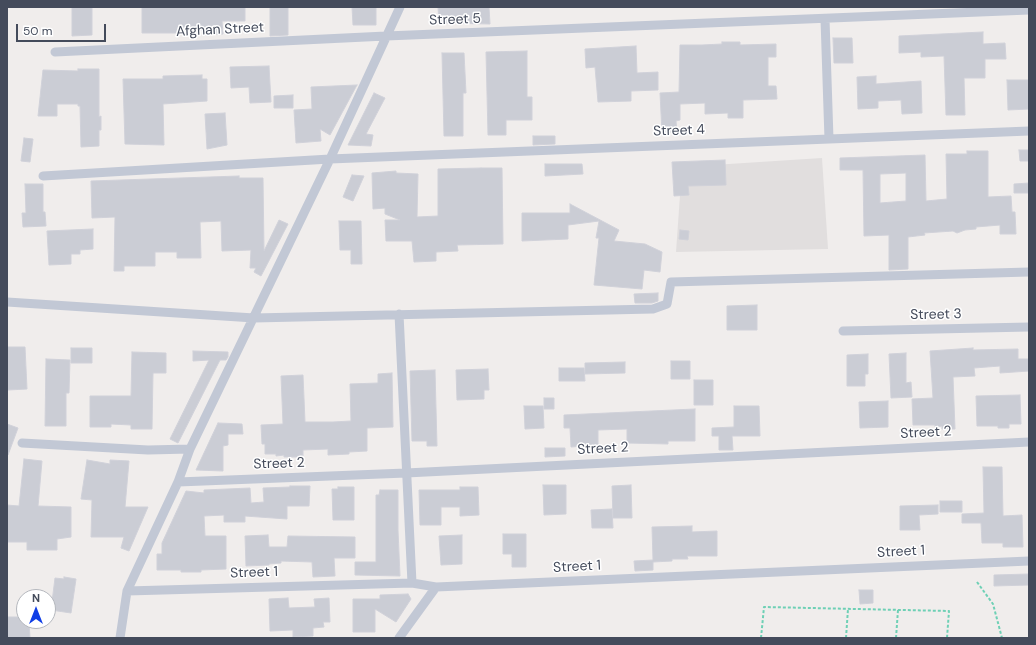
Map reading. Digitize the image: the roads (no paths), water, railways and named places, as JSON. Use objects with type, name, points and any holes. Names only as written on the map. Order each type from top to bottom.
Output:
[{"type":"street","points":[[120,638],[127,591],[178,482],[190,448],[330,159],[400,7]]},
{"type":"street","name":"Street 5","points":[[386,36],[1029,10]]},
{"type":"street","points":[[825,19],[829,139]]},
{"type":"street","name":"Afghan Street","points":[[55,52],[386,36]]},
{"type":"street","name":"Street 4","points":[[43,176],[330,159],[1029,131]]},
{"type":"street","points":[[7,302],[254,318],[653,309],[667,304],[671,282],[1029,272]]},
{"type":"street","points":[[399,314],[412,583]]},
{"type":"street","name":"Street 3","points":[[843,331],[1029,327]]},
{"type":"street","name":"Street 2","points":[[178,482],[406,473],[1029,442]]},
{"type":"street","points":[[22,443],[148,450],[190,448]]},
{"type":"street","name":"Street 1","points":[[127,591],[412,583],[436,587],[1029,561]]},
{"type":"street","points":[[399,638],[436,587]]}]
